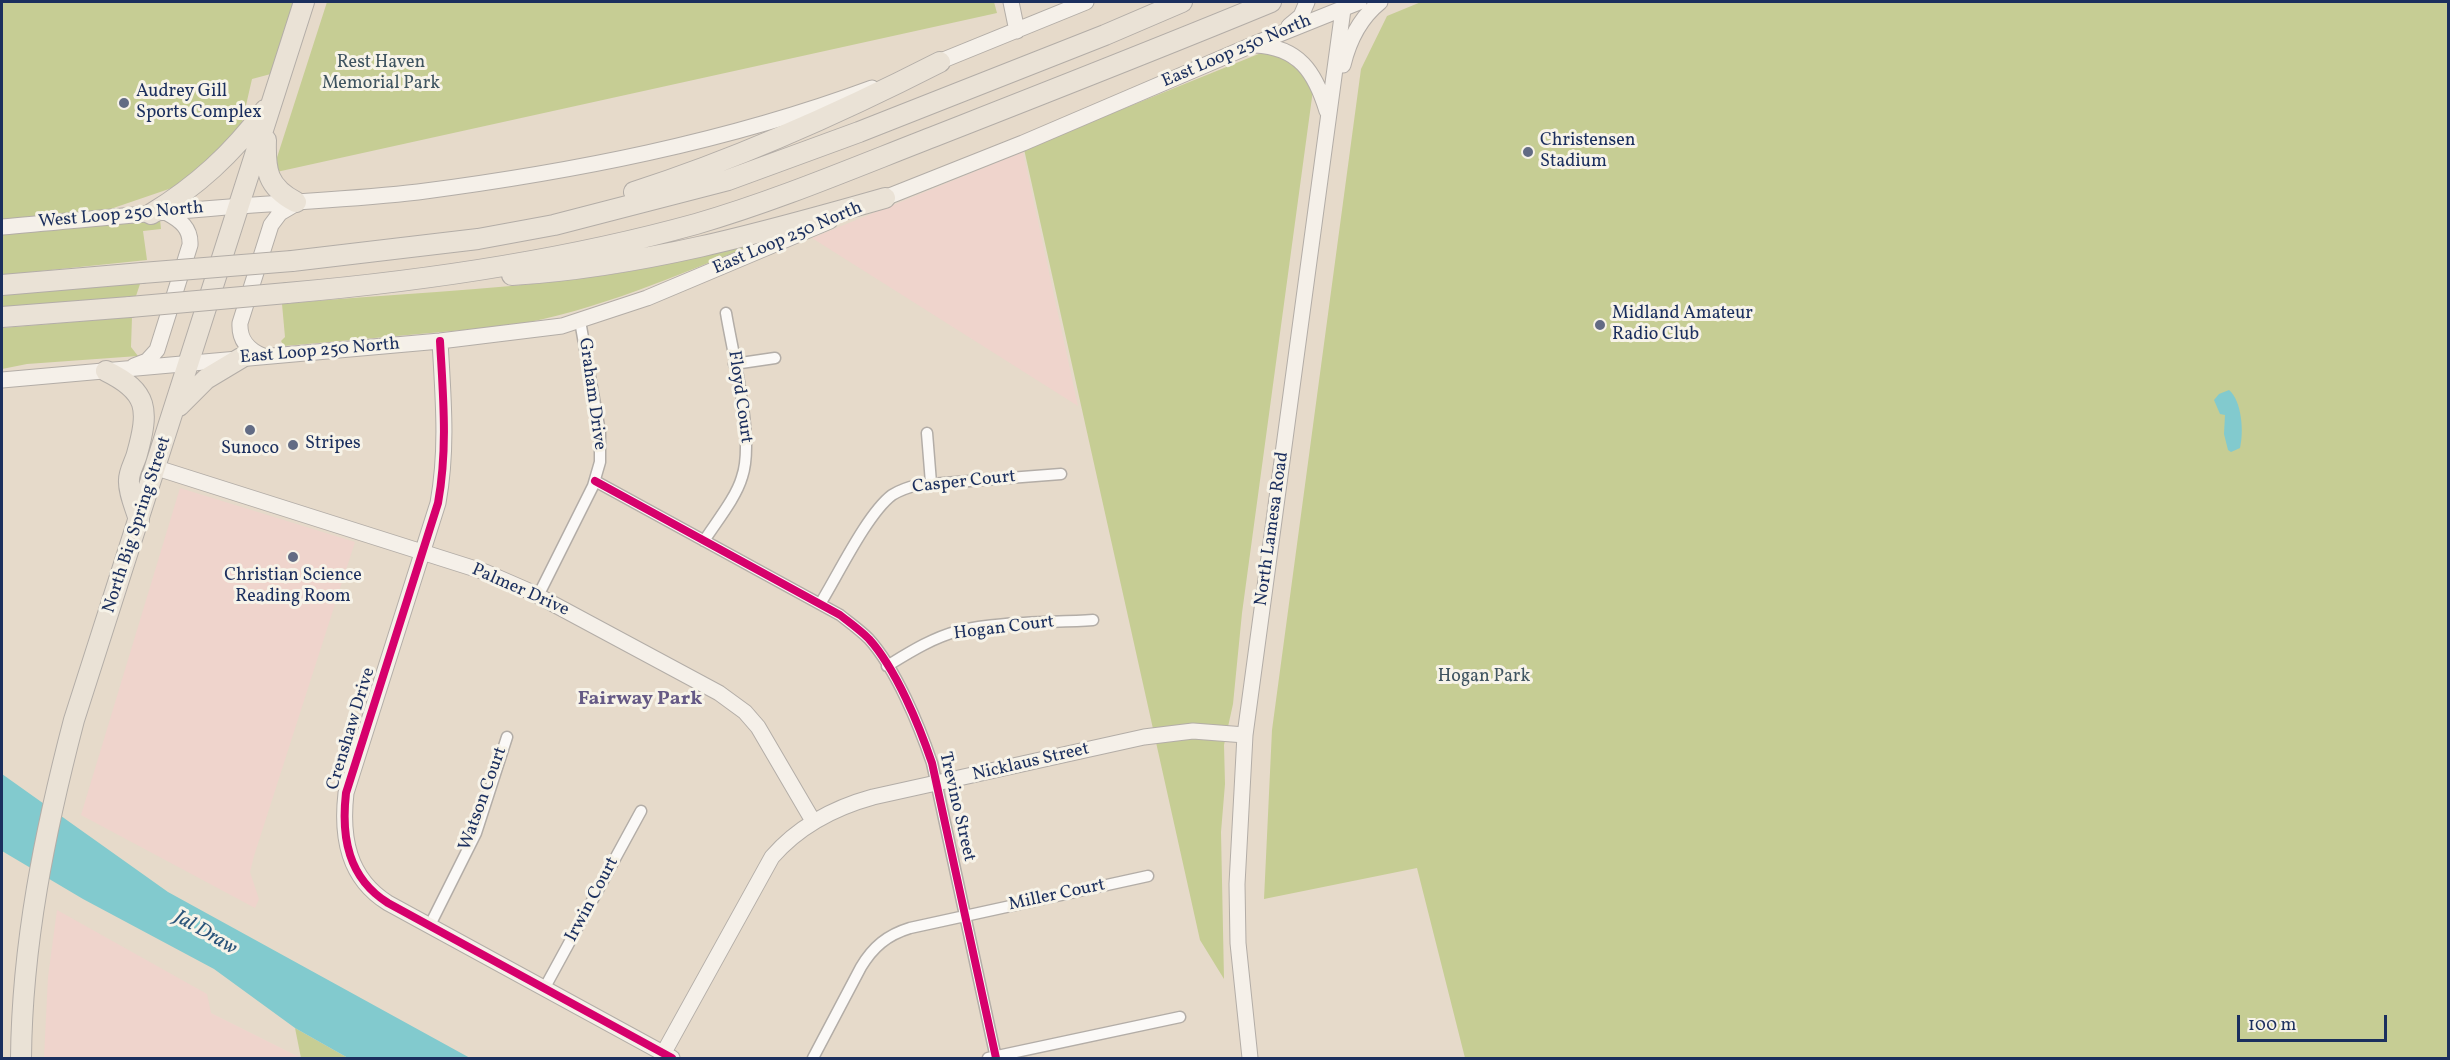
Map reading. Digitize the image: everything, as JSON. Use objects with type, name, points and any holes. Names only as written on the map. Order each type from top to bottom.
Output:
[{"type":"highway","name":"North Big Spring Street","points":[[21,1059],[30,940],[38,882],[56,790],[74,720],[304,2]]},
{"type":"highway","points":[[2,285],[292,261],[478,239],[554,225],[728,180],[859,132],[1105,35],[1182,2]]},
{"type":"highway","points":[[384,284],[578,252],[695,224],[762,203],[1268,3]]},
{"type":"highway","points":[[401,249],[460,234],[555,215],[669,181],[820,122],[940,62]]},
{"type":"highway","points":[[159,213],[208,173],[252,127],[273,99]]},
{"type":"highway","points":[[266,122],[267,160],[271,180],[281,194],[299,202]]},
{"type":"highway","points":[[2,317],[540,273],[643,259],[724,242],[885,198]]},
{"type":"highway","points":[[173,416],[183,401],[206,379],[241,358]]},
{"type":"highway","points":[[106,371],[125,380],[139,395],[144,406],[137,453],[128,481],[139,521]]},
{"type":"main road","points":[[1011,2],[1017,31]]},
{"type":"main road","points":[[240,206],[382,196],[452,188],[661,150],[799,113],[940,62],[1086,2]]},
{"type":"main road","points":[[1252,45],[1293,24],[1301,16],[1307,2]]},
{"type":"main road","name":"East Loop 250 North","points":[[189,363],[510,334],[580,321],[647,298],[1023,143],[1344,5],[1359,2]]},
{"type":"main road","points":[[1329,117],[1353,36],[1362,20],[1380,2]]},
{"type":"main road","name":"North Lamesa Road","points":[[1250,1059],[1238,943],[1237,884],[1245,735],[1344,5]]},
{"type":"main road","points":[[1252,45],[1278,48],[1305,64],[1316,80],[1329,117]]},
{"type":"main road","points":[[263,356],[253,352],[244,343],[240,323],[271,225],[285,210],[299,202]]},
{"type":"main road","name":"West Loop 250 North","points":[[2,227],[240,206]]},
{"type":"main road","points":[[129,369],[147,360],[157,350],[190,245],[189,235],[184,225],[177,218],[159,213]]},
{"type":"main road","name":"Crenshaw Drive","points":[[440,341],[445,422],[445,469],[438,503],[346,793],[344,821],[354,865],[364,884],[372,893],[668,1056]]},
{"type":"main road","points":[[2,380],[189,363]]},
{"type":"main road","name":"Palmer Drive","points":[[156,468],[485,572],[538,596],[719,693],[738,707],[758,727],[813,821]]},
{"type":"main road","name":"Nicklaus Street","points":[[668,1056],[772,857],[786,841],[813,821],[853,803],[1144,737],[1193,731],[1245,735]]},
{"type":"street","name":"Floyd Court","points":[[704,541],[741,481],[746,465],[748,440],[726,313]]},
{"type":"street","name":"Graham Drive","points":[[538,596],[595,481],[600,462],[600,438],[580,321]]},
{"type":"street","points":[[734,364],[775,358]]},
{"type":"street","points":[[927,433],[931,483]]},
{"type":"street","name":"Casper Court","points":[[820,604],[872,517],[884,503],[904,489],[931,483],[1061,474]]},
{"type":"street","name":"Trevino Street","points":[[595,481],[820,604],[857,628],[870,640],[887,666],[921,730],[937,784],[993,1058]]},
{"type":"street","name":"Hogan Court","points":[[887,666],[917,648],[959,631],[985,627],[1093,620]]},
{"type":"street","name":"Watson Court","points":[[430,926],[476,834],[507,737]]},
{"type":"street","name":"Irwin Court","points":[[544,989],[641,811]]},
{"type":"street","name":"Miller Court","points":[[813,1059],[861,967],[878,944],[899,931],[1148,876]]},
{"type":"street","points":[[993,1058],[1180,1017]]},
{"type":"shaded area","points":[[1023,152],[1078,406],[812,238]]},
{"type":"shaded area","points":[[180,488],[355,542],[254,856],[250,872],[259,899],[255,908],[81,815]]},
{"type":"shaded area","points":[[57,910],[207,994],[211,1013],[301,1058],[44,1058],[48,977]]},
{"type":"green space","name":"Audrey Gill Sports Complex","points":[[2,2],[305,2],[282,71],[252,79],[241,127],[201,178],[90,216],[2,220]]},
{"type":"green space","name":"Rest Haven Memorial Park","points":[[327,2],[994,2],[997,13],[272,173]]},
{"type":"green space","name":"Hogan Park","points":[[1421,2],[2448,2],[2448,1058],[1465,1058],[1417,868],[1264,899],[1272,730],[1361,69],[1387,16]]},
{"type":"green space","points":[[1261,53],[1279,57],[1293,64],[1304,75],[1313,90],[1242,613],[1233,704],[1224,745],[1225,784],[1221,832],[1224,979],[1200,940],[1024,149]]},
{"type":"green space","points":[[160,219],[161,229],[143,231],[147,260],[2,275],[2,234]]},
{"type":"green space","points":[[760,242],[637,291],[575,311],[509,326],[284,346],[281,341],[285,337],[282,304],[514,286],[591,277],[655,266]]},
{"type":"green space","points":[[141,281],[135,299],[2,310],[2,294]]},
{"type":"green space","points":[[132,317],[131,347],[138,356],[27,364],[2,369],[2,328]]},
{"type":"green space","points":[[295,1028],[348,1058],[301,1058]]},
{"type":"water","points":[[2229,390],[2237,401],[2242,426],[2240,448],[2231,452],[2228,450],[2224,434],[2225,415],[2220,414],[2214,400],[2219,394]]},
{"type":"water","name":"Jal Draw","points":[[2,774],[168,892],[470,1058],[348,1058],[295,1028],[214,969],[83,899],[2,851]]},
{"type":"cycle path","points":[[440,341],[444,442],[438,503],[346,793],[345,825],[350,855],[364,881],[388,903],[672,1058]]},
{"type":"cycle path","points":[[595,481],[840,615],[866,636],[879,651],[906,698],[932,763],[996,1058]]},
{"type":"place","name":"Audrey Gill Sports Complex","points":[[124,103]]},
{"type":"place","name":"Christensen Stadium","points":[[1528,152]]},
{"type":"place","name":"Midland Amateur Radio Club","points":[[1600,325]]},
{"type":"place","name":"Sunoco","points":[[250,430]]},
{"type":"place","name":"Stripes","points":[[293,445]]},
{"type":"place","name":"Christian Science Reading Room","points":[[293,557]]},
{"type":"district","name":"Fairway Park","points":[[640,700]]}]
